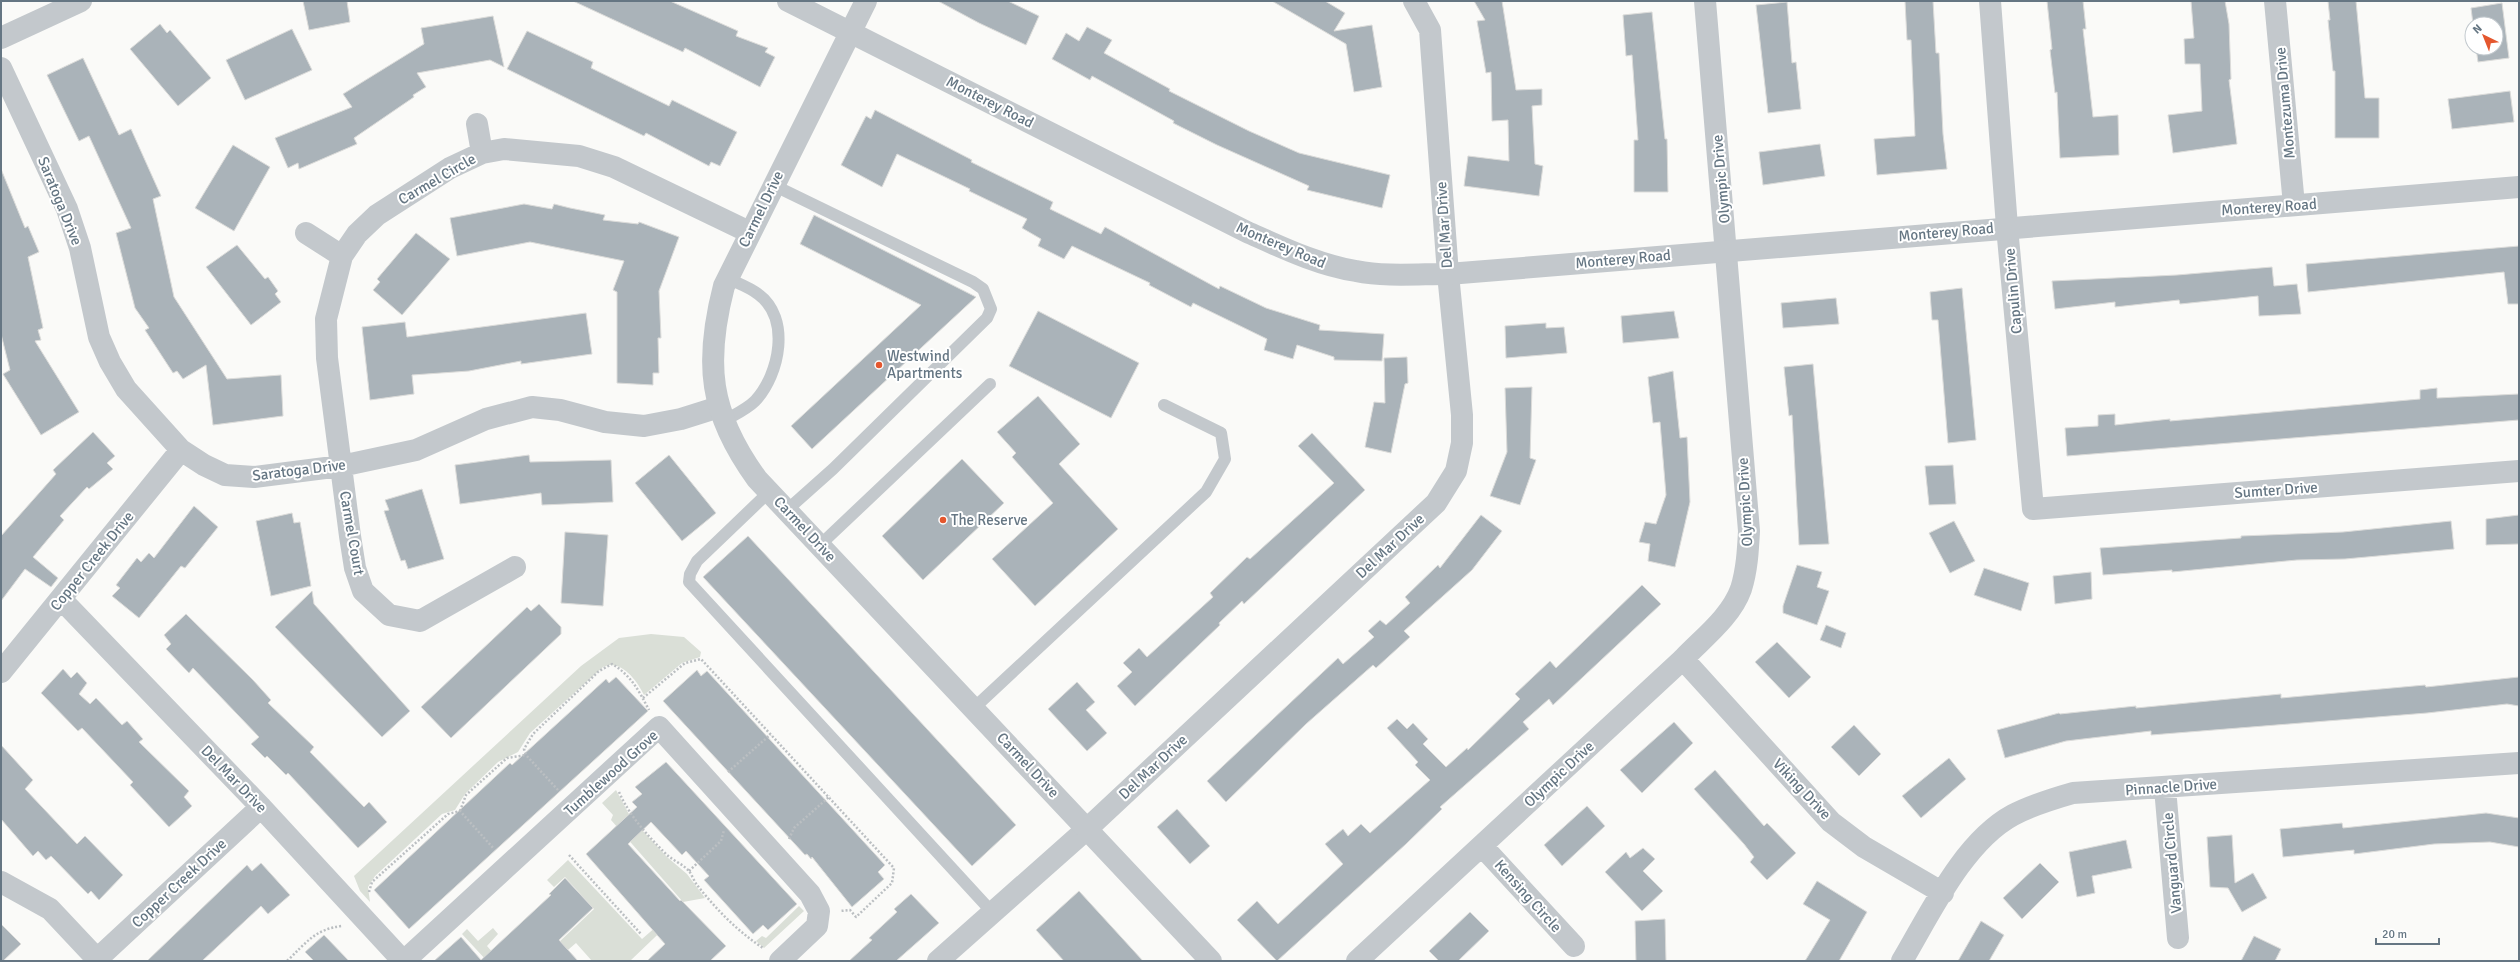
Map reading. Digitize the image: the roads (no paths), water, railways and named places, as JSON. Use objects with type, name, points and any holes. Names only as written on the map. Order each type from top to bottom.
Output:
[{"type":"street","points":[[1,38],[81,1]]},
{"type":"street","name":"Monterey Road","points":[[788,1],[1240,228],[1295,253],[1329,266],[1358,272],[1448,274],[2007,227],[2519,187]]},
{"type":"street","name":"Carmel Drive","points":[[866,1],[727,278],[714,323],[712,364],[722,414],[740,455],[769,492],[1088,828],[1211,961]]},
{"type":"street","name":"Del Mar Drive","points":[[938,961],[1088,828],[1436,503],[1456,471],[1462,443],[1462,415],[1448,274],[1430,30],[1414,1]]},
{"type":"street","name":"Olympic Drive","points":[[1358,961],[1682,659],[1725,617],[1741,589],[1747,561],[1749,531],[1727,251],[1705,1]]},
{"type":"street","name":"Capulin Drive","points":[[1990,1],[2007,227],[2033,509]]},
{"type":"street","name":"Montezuma Drive","points":[[2275,1],[2294,205]]},
{"type":"street","name":"Saratoga Drive","points":[[1,68],[67,209],[80,248],[99,337],[110,362],[126,389],[181,450],[204,465],[225,474],[254,477],[341,466],[416,450],[486,419],[532,407],[560,410],[605,422],[644,426],[681,419],[722,414]]},
{"type":"street","points":[[477,124],[482,153]]},
{"type":"street","name":"Carmel Circle","points":[[341,466],[327,358],[326,319],[342,256],[357,234],[377,215],[450,168],[482,153],[504,149],[579,156],[614,167],[749,232]]},
{"type":"street","points":[[306,234],[342,256]]},
{"type":"street","name":"Copper Creek Drive","points":[[1,672],[181,450]]},
{"type":"street","name":"Carmel Court","points":[[341,466],[355,568],[368,598],[389,615],[420,621],[515,567]]},
{"type":"street","name":"Sumter Drive","points":[[2033,509],[2519,471]]},
{"type":"street","name":"Del Mar Drive","points":[[61,599],[261,806],[364,904],[404,961]]},
{"type":"street","name":"Viking Drive","points":[[1682,659],[1830,822],[1864,847],[1943,893]]},
{"type":"street","name":"Tumblewood Grove","points":[[404,961],[510,866],[659,727],[810,894],[819,911],[817,926],[773,956]]},
{"type":"street","name":"Pinnacle Drive","points":[[1902,961],[1966,857],[1988,833],[2012,816],[2024,810],[2073,793],[2519,763]]},
{"type":"street","name":"Vanguard Circle","points":[[2165,788],[2178,938]]},
{"type":"street","name":"Copper Creek Drive","points":[[1,882],[50,909],[96,960],[261,806]]},
{"type":"street","name":"Kensing Circle","points":[[1482,846],[1574,946]]},
{"type":"lane","points":[[773,185],[974,282],[984,290],[991,309],[988,318],[982,324],[833,469],[786,510]]},
{"type":"lane","points":[[722,414],[754,402],[767,385],[779,346],[776,315],[758,294],[727,278]]},
{"type":"lane","points":[[820,545],[990,384]]},
{"type":"lane","points":[[974,708],[1206,492],[1225,459],[1221,433],[1164,405]]},
{"type":"lane","points":[[769,492],[697,561],[690,574],[689,582],[992,912]]},
{"type":"place","name":"Westwind Apartments","points":[[879,365]]},
{"type":"place","name":"The Reserve","points":[[943,520]]}]
